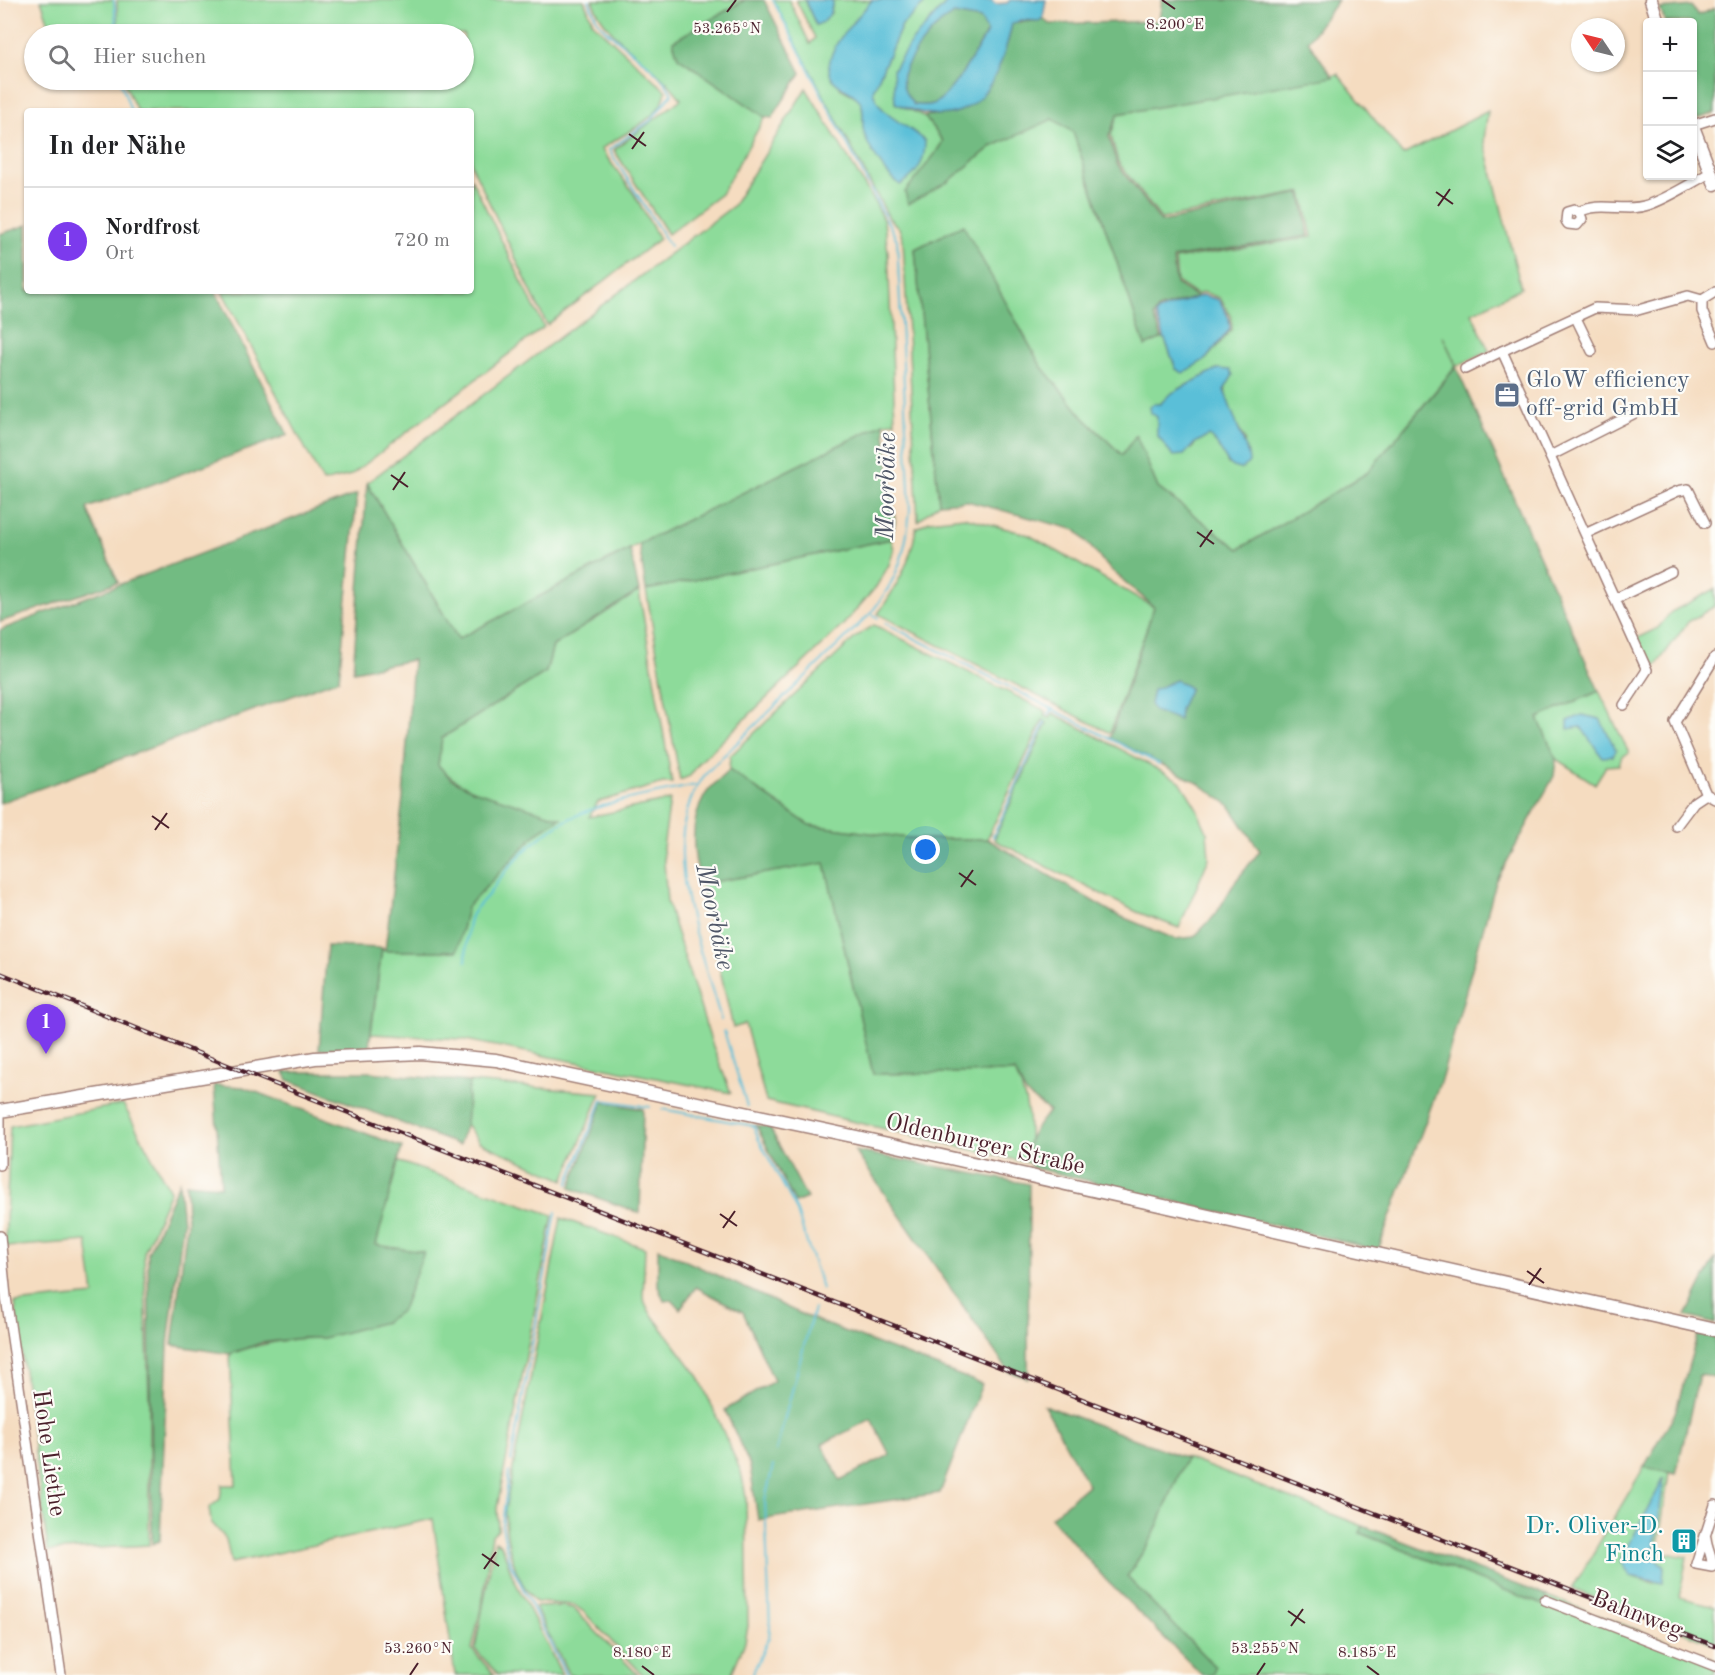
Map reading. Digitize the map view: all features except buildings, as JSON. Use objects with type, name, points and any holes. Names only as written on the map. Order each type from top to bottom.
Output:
[{"type":"street","points":[[1651,0],[1657,18]]},
{"type":"street","points":[[1697,124],[1715,118]]},
{"type":"street","points":[[1580,212],[1592,206],[1628,208],[1648,205],[1713,179],[1693,126]]},
{"type":"street","points":[[1702,300],[1715,291]]},
{"type":"street","points":[[1465,369],[1595,308],[1638,310],[1688,296],[1702,300]]},
{"type":"street","points":[[1702,300],[1702,311],[1715,342]]},
{"type":"street","points":[[1576,318],[1592,351]]},
{"type":"street","points":[[1502,351],[1587,533],[1647,670],[1624,705]]},
{"type":"street","points":[[1550,456],[1639,411]]},
{"type":"street","points":[[1587,533],[1678,491],[1688,489],[1705,523]]},
{"type":"street","points":[[1615,599],[1671,572]]},
{"type":"street","points":[[1715,657],[1675,722],[1706,794],[1715,799]]},
{"type":"street","points":[[1676,826],[1694,802],[1706,794]]},
{"type":"street","name":"Oldenburger Straße","points":[[0,1113],[315,1058],[398,1053],[457,1056],[528,1066],[1715,1330]]},
{"type":"street","points":[[0,1113],[0,1165]]},
{"type":"street","name":"Hohe Liethe","points":[[0,1236],[6,1298],[61,1675]]},
{"type":"street","points":[[1706,1538],[1707,1549],[1713,1558],[1714,1567],[1696,1564],[1715,1505]]},
{"type":"street","name":"Bahnweg","points":[[1545,1600],[1715,1666]]},
{"type":"green space","points":[[41,0],[114,0],[116,24],[49,24]]},
{"type":"green space","points":[[117,0],[584,0],[593,23],[666,91],[663,101],[649,118],[601,149],[634,194],[659,239],[547,325],[474,170],[474,108],[136,108],[128,90],[474,90],[474,24],[118,24]]},
{"type":"green space","points":[[592,0],[745,0],[673,41],[678,57],[765,117],[721,194],[668,234],[614,150],[681,99],[659,74],[609,28],[599,15]]},
{"type":"green space","points":[[745,0],[764,0],[801,73],[772,118],[765,117],[678,57],[673,41]]},
{"type":"green space","points":[[773,0],[789,0],[810,44],[815,38],[796,0],[805,0],[816,25],[831,13],[833,0],[872,0],[836,46],[840,88],[857,97],[862,103],[864,130],[875,153],[919,136],[885,112],[873,91],[902,25],[928,0],[949,0],[911,42],[895,103],[924,116],[943,141],[935,154],[948,182],[991,147],[1053,118],[1073,132],[1145,346],[1164,337],[1176,369],[1206,359],[1232,329],[1231,317],[1220,298],[1203,292],[1197,295],[1177,282],[1175,259],[1312,237],[1302,192],[1161,219],[1118,162],[1111,135],[1118,113],[1338,74],[1403,155],[1488,111],[1484,139],[1521,288],[1472,313],[1489,351],[1457,366],[1443,336],[1456,366],[1367,473],[1239,549],[1158,488],[1136,436],[1122,455],[1084,418],[1041,366],[963,226],[915,249],[939,503],[918,521],[903,240],[899,228],[889,218]],"holes":[[[1217,369],[1227,382],[1225,389],[1228,404],[1245,441],[1228,464],[1223,450],[1209,436],[1196,442],[1192,449],[1157,417],[1161,407],[1173,393]]]},
{"type":"green space","points":[[1162,0],[1338,0],[1308,41],[1333,77],[1118,114],[1109,136],[1117,164],[1161,222],[1301,193],[1309,236],[1173,258],[1176,284],[1197,297],[1158,309],[1154,316],[1162,338],[1145,346],[1073,132],[1053,119],[991,147],[948,182],[908,204],[905,192],[943,141],[924,116],[942,114],[1008,41],[1012,23],[1036,21],[1043,18],[1050,24],[1159,21]]},
{"type":"green space","points":[[1691,6],[1698,15],[1715,8],[1715,113],[1697,119],[1697,18],[1663,18],[1660,9]]},
{"type":"green space","points":[[954,14],[982,19],[987,31],[948,92],[933,104],[914,105],[902,84],[906,67],[931,32]]},
{"type":"green space","points":[[806,88],[876,204],[884,222],[888,252],[895,422],[884,423],[639,544],[458,639],[367,483],[733,206]]},
{"type":"green space","points":[[474,184],[544,327],[351,475],[323,482],[224,294],[474,294]]},
{"type":"green space","points":[[963,225],[1041,366],[1084,418],[1122,455],[1136,435],[1158,488],[1239,549],[1367,473],[1456,367],[1599,691],[1538,718],[1556,759],[1554,776],[1496,882],[1442,1077],[1378,1250],[1031,1167],[1028,1142],[1033,1131],[1049,1111],[1026,1094],[1015,1072],[873,1074],[825,863],[701,884],[694,851],[696,818],[706,793],[729,770],[809,825],[916,839],[987,839],[1115,914],[1175,939],[1194,937],[1216,914],[1235,882],[1260,851],[1229,805],[1198,783],[1110,738],[1154,607],[1109,568],[1076,530],[967,501],[939,503],[915,249]]},
{"type":"green space","points":[[24,226],[24,294],[217,294],[288,435],[87,508],[118,582],[0,622],[0,234]]},
{"type":"green space","points":[[884,423],[895,522],[891,539],[646,590],[639,544]]},
{"type":"green space","points":[[367,483],[458,639],[630,549],[639,591],[553,646],[546,672],[442,738],[438,765],[451,779],[473,790],[561,818],[537,833],[467,907],[457,951],[385,951],[403,798],[413,660],[353,671]]},
{"type":"green space","points":[[357,494],[339,679],[0,803],[0,630]]},
{"type":"green space","points":[[964,517],[1029,535],[1154,607],[1110,733],[878,614],[902,573],[911,552],[916,528],[929,521]]},
{"type":"green space","points":[[891,539],[894,549],[889,565],[876,587],[843,625],[700,762],[690,776],[680,780],[646,590]]},
{"type":"green space","points":[[1715,589],[1715,606],[1688,622],[1652,671],[1635,639],[1658,628],[1671,612]]},
{"type":"green space","points":[[639,591],[672,783],[663,783],[598,802],[589,817],[670,800],[663,848],[667,902],[711,1041],[731,1093],[461,1039],[371,1034],[382,948],[385,951],[457,951],[467,907],[537,833],[560,818],[495,800],[479,794],[450,777],[438,765],[442,738],[546,672],[553,646]]},
{"type":"green space","points":[[874,625],[1046,711],[1045,716],[1050,718],[1053,713],[1180,781],[1195,805],[1207,832],[1209,858],[1179,928],[1137,912],[994,840],[1047,723],[1043,720],[987,839],[916,839],[809,825],[729,770],[730,756],[857,636]]},
{"type":"green space","points":[[1599,691],[1629,753],[1622,756],[1619,765],[1606,766],[1595,784],[1556,759],[1538,718]]},
{"type":"green space","points":[[825,863],[873,1074],[1015,1072],[1028,1111],[1029,1163],[766,1101],[745,1024],[733,1028],[701,884]]},
{"type":"green space","points":[[327,946],[382,948],[369,1046],[319,1050]]},
{"type":"green space","points":[[284,1072],[370,1072],[469,1082],[466,1124],[459,1145],[288,1080]]},
{"type":"green space","points":[[469,1082],[601,1093],[564,1180],[479,1142],[466,1124]]},
{"type":"green space","points":[[214,1085],[243,1087],[402,1147],[376,1245],[424,1252],[402,1310],[385,1322],[323,1338],[261,1343],[230,1354],[172,1345],[187,1224],[186,1183],[221,1186]]},
{"type":"green space","points":[[603,1102],[643,1109],[640,1213],[570,1188]]},
{"type":"green space","points":[[123,1104],[170,1191],[144,1253],[149,1397],[149,1545],[48,1551],[15,1303],[94,1295],[87,1241],[5,1247],[10,1126]]},
{"type":"green space","points":[[756,1125],[770,1128],[807,1198],[795,1203]]},
{"type":"green space","points":[[855,1151],[1029,1184],[1028,1378],[1009,1372]]},
{"type":"green space","points":[[397,1161],[553,1215],[497,1508],[498,1529],[492,1535],[483,1599],[472,1649],[494,1675],[455,1675],[433,1519],[231,1563],[226,1539],[211,1522],[209,1508],[220,1499],[222,1485],[236,1485],[230,1354],[276,1342],[323,1338],[375,1245]]},
{"type":"green space","points":[[179,1182],[183,1223],[168,1344],[160,1541],[152,1544],[148,1253]]},
{"type":"green space","points":[[561,1218],[645,1248],[643,1298],[649,1311],[699,1377],[741,1472],[746,1496],[748,1626],[745,1642],[731,1675],[643,1675],[584,1612],[574,1605],[536,1602],[528,1593],[512,1559],[505,1510]]},
{"type":"green space","points":[[658,1248],[810,1318],[982,1384],[940,1493],[758,1520],[750,1466],[725,1410],[774,1381],[743,1312],[696,1287],[680,1309],[672,1300],[664,1301],[658,1286]],"holes":[[[871,1419],[890,1455],[840,1480],[822,1444]]]},
{"type":"green space","points":[[1715,1258],[1715,1324],[1686,1316]]},
{"type":"green space","points":[[1698,1333],[1715,1337],[1715,1377],[1699,1375],[1676,1474],[1644,1467],[1675,1413]]},
{"type":"green space","points":[[1044,1405],[1186,1458],[1153,1536],[1127,1577],[1215,1667],[1212,1675],[1202,1675],[1106,1580],[1051,1517],[1088,1485]]},
{"type":"green space","points":[[1186,1458],[1363,1526],[1360,1533],[1543,1605],[1547,1596],[1715,1659],[1715,1675],[1212,1675],[1215,1667],[1127,1577],[1153,1536]]},
{"type":"green space","points":[[1644,1467],[1669,1473],[1658,1546],[1661,1552],[1687,1557],[1679,1597],[1715,1606],[1715,1644],[1572,1589]],"holes":[[[1663,1480],[1654,1552],[1654,1583],[1630,1576]]]},
{"type":"green space","points":[[1363,1526],[1547,1596],[1543,1605],[1360,1533]]},
{"type":"green space","points":[[495,1541],[501,1544],[513,1577],[562,1675],[498,1675],[475,1649]]},
{"type":"green space","points":[[535,1607],[573,1608],[638,1675],[569,1675]]},
{"type":"water","points":[[805,0],[833,0],[827,19],[816,25]]},
{"type":"water","points":[[872,0],[928,0],[902,25],[873,91],[888,114],[925,141],[924,155],[919,167],[900,185],[883,167],[868,143],[863,128],[862,104],[856,96],[830,76],[830,60],[837,44]]},
{"type":"water","points":[[949,0],[991,0],[996,4],[1007,3],[1010,0],[1046,0],[1043,18],[1039,21],[1021,20],[1012,24],[998,69],[988,87],[976,101],[961,111],[943,115],[921,112],[895,103],[893,70],[911,42]],"holes":[[[954,14],[981,19],[987,32],[956,82],[940,100],[933,104],[914,105],[903,88],[902,79],[911,58],[924,40]]]},
{"type":"water","points":[[1203,295],[1219,300],[1229,318],[1230,329],[1206,359],[1183,373],[1176,369],[1156,315],[1158,311]]},
{"type":"water","points":[[1217,369],[1230,370],[1233,375],[1224,390],[1248,454],[1249,462],[1242,469],[1236,468],[1227,461],[1218,445],[1209,436],[1196,442],[1184,455],[1173,456],[1157,435],[1157,417],[1151,413],[1150,407],[1153,404],[1160,404],[1170,394]]},
{"type":"water","points":[[1176,680],[1190,688],[1180,709],[1179,720],[1154,711],[1150,704],[1153,690]]},
{"type":"water","points":[[1582,715],[1600,719],[1616,750],[1613,756],[1602,757],[1581,727],[1568,729],[1568,721]]},
{"type":"water","points":[[1664,1478],[1654,1552],[1656,1560],[1664,1565],[1663,1583],[1630,1576],[1621,1560]]},
{"type":"waterway","points":[[114,0],[116,24]]},
{"type":"waterway","points":[[589,0],[595,17],[601,25],[649,66],[672,94],[651,120],[609,150],[670,246]]},
{"type":"waterway","name":"Moorbäke","points":[[721,1020],[693,926],[686,892],[682,858],[684,826],[692,796],[709,770],[871,613],[888,589],[899,565],[910,510],[897,240],[773,0]]},
{"type":"waterway","points":[[124,90],[130,108]]},
{"type":"waterway","points":[[871,613],[878,618]]},
{"type":"waterway","points":[[885,623],[1159,764]]},
{"type":"waterway","points":[[1048,715],[1053,709]]},
{"type":"waterway","points":[[993,837],[1045,722]]},
{"type":"waterway","points":[[466,961],[468,926],[471,916],[513,863],[535,841],[557,825],[606,805],[696,785]]},
{"type":"waterway","name":"Moorbäke","points":[[724,1031],[747,1106]]},
{"type":"waterway","points":[[568,1184],[602,1100],[650,1107]]},
{"type":"waterway","name":"Moorbäke","points":[[662,1109],[754,1126],[758,1138],[796,1209],[822,1289]]},
{"type":"waterway","points":[[511,1461],[556,1212]]},
{"type":"waterway","points":[[776,1451],[814,1308]]},
{"type":"waterway","points":[[752,1675],[769,1637],[765,1500],[773,1466]]},
{"type":"waterway","points":[[509,1472],[502,1525],[509,1560],[566,1675]]},
{"type":"railway","points":[[0,973],[262,1079],[1715,1646]]},
{"type":"place","name":"GloW efficiency off-grid GmbH","points":[[1507,395]]},
{"type":"place","name":"Nordfrost","points":[[46,1054]]},
{"type":"place","name":"Dr. Oliver-D. Finch","points":[[1684,1541]]}]
